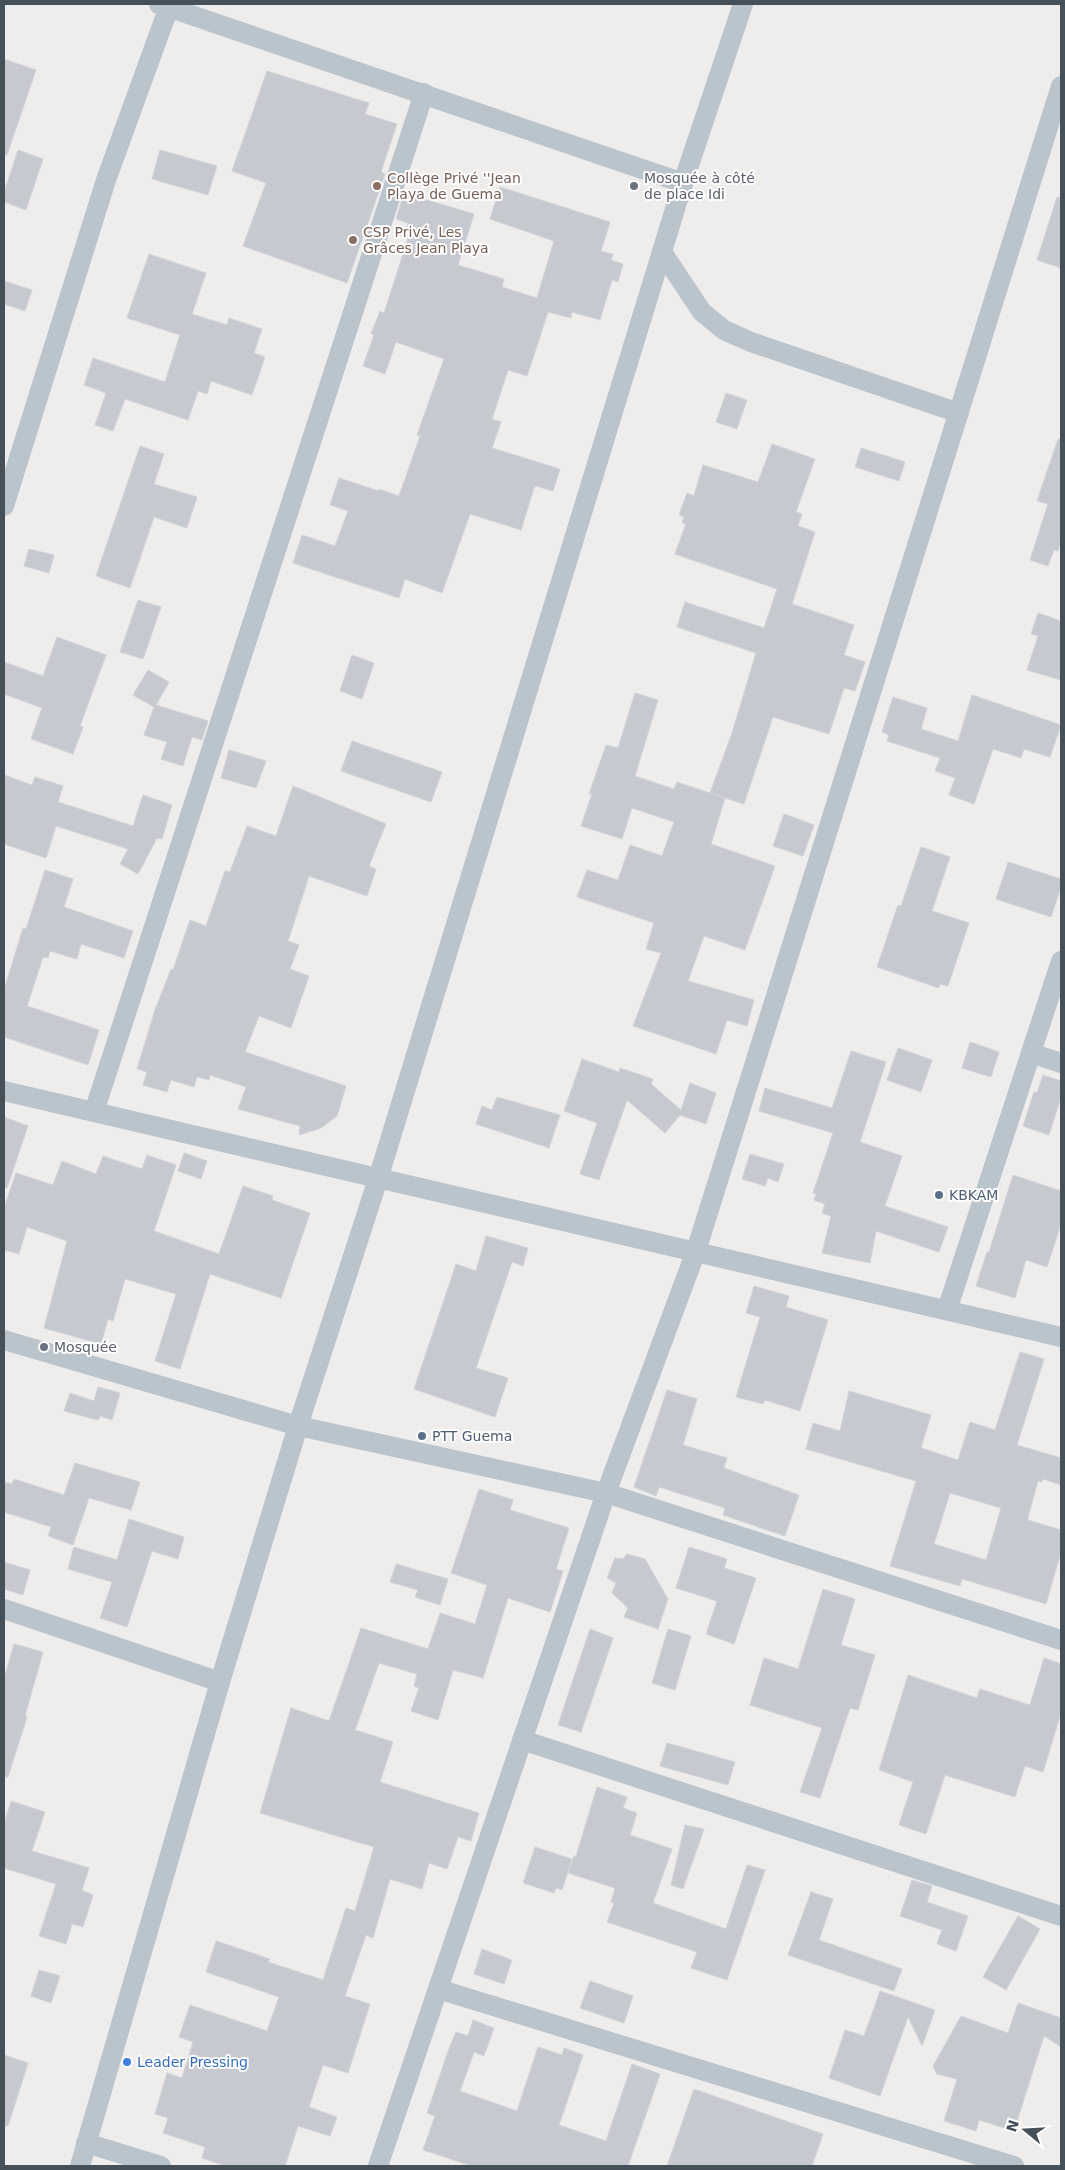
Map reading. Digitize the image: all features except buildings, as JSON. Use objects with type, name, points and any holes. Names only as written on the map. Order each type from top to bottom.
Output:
[{"type":"street","points":[[80,2166],[220,1682],[298,1426],[378,1179],[683,183],[743,4]]},
{"type":"street","points":[[4,506],[106,180],[166,5],[683,183]]},
{"type":"street","points":[[378,2166],[606,1493],[696,1251],[959,413],[1056,122],[1061,86]]},
{"type":"street","points":[[94,1112],[424,93]]},
{"type":"street","points":[[662,252],[702,312],[724,330],[751,342],[959,413]]},
{"type":"street","points":[[947,1310],[1061,961]]},
{"type":"street","points":[[1031,1053],[1061,1063]]},
{"type":"street","points":[[4,1091],[1061,1337]]},
{"type":"street","points":[[4,1340],[298,1426],[606,1493],[1061,1640]]},
{"type":"street","points":[[4,1609],[220,1682]]},
{"type":"street","points":[[522,1740],[1061,1916]]},
{"type":"street","points":[[438,1989],[1014,2166]]},
{"type":"street","points":[[86,2143],[161,2166]]},
{"type":"place","name":"Collège Privé ''Jean Playa de Guema","points":[[377,186]]},
{"type":"place","name":"Mosquée à côté de place Idi","points":[[634,186]]},
{"type":"place","name":"CSP Privé, Les Grâces Jean Playa","points":[[353,240]]},
{"type":"place","name":"KBKAM","points":[[939,1195]]},
{"type":"place","name":"Mosquée","points":[[44,1347]]},
{"type":"place","name":"PTT Guema","points":[[422,1436]]},
{"type":"place","name":"Leader Pressing","points":[[127,2062]]}]
